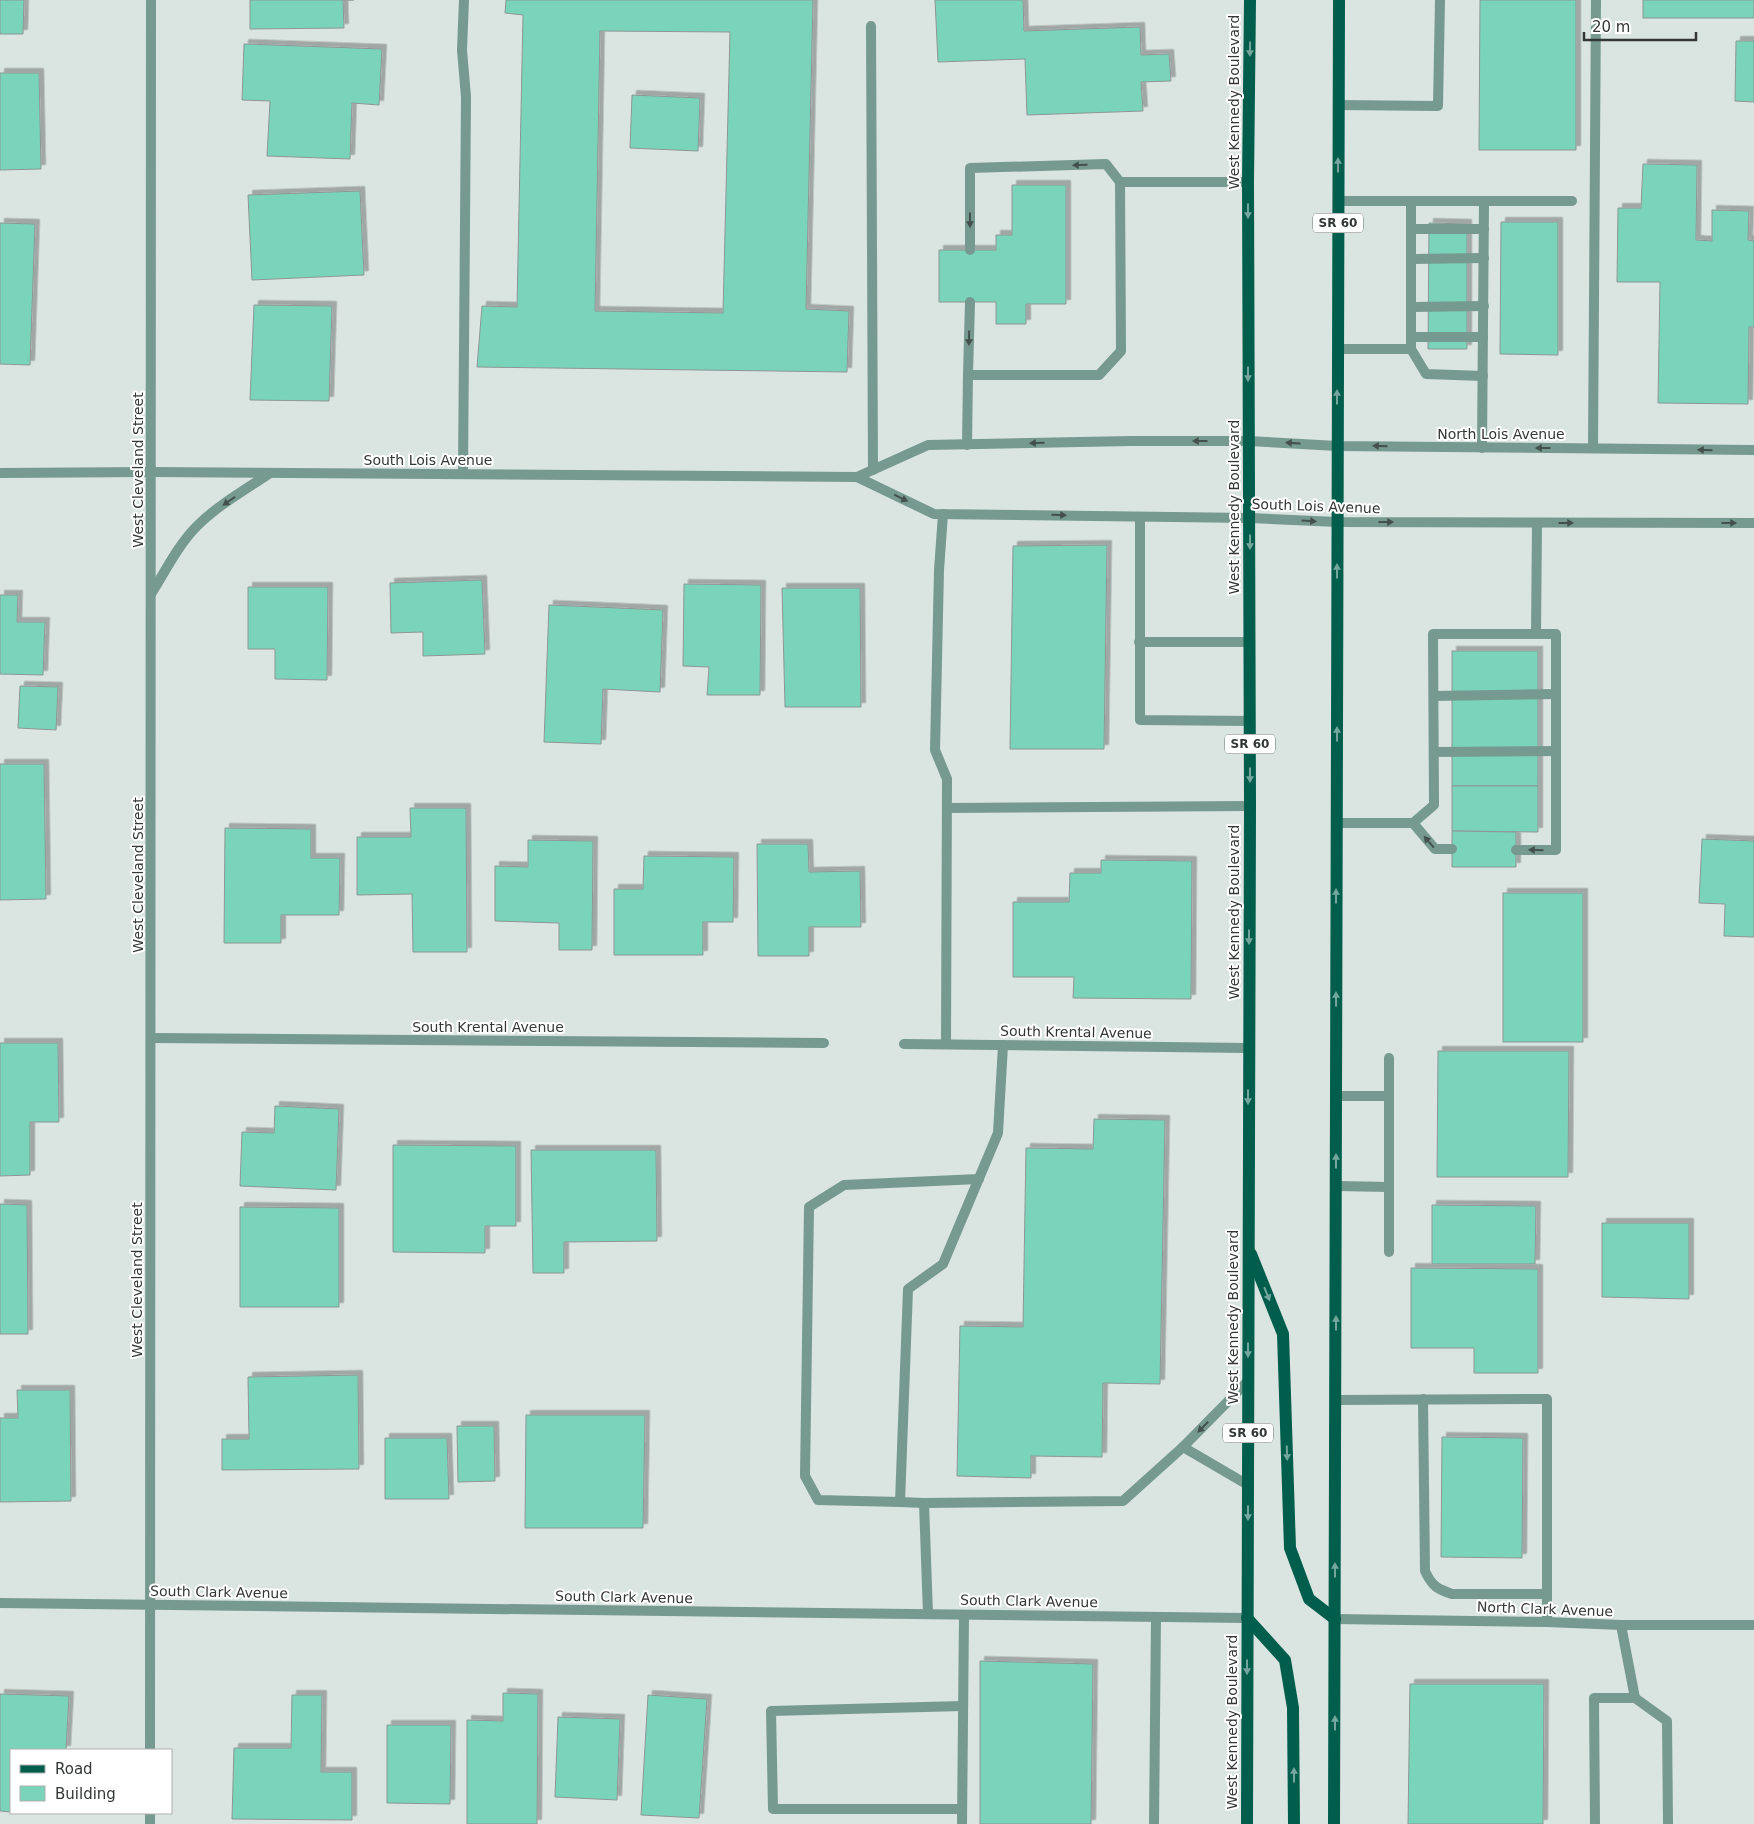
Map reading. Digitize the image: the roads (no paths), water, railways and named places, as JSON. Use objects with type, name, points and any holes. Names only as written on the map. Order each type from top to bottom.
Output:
[{"type":"main road","name":"West Kennedy Boulevard","points":[[1247,1824],[1250,806],[1248,182],[1250,0]]},
{"type":"main road","name":"SR 60","points":[[1334,1824],[1339,0]]},
{"type":"main road","points":[[1248,1249],[1283,1334],[1290,1548],[1309,1599],[1335,1619]]},
{"type":"main road","points":[[1247,1618],[1284,1660],[1293,1708],[1294,1824]]},
{"type":"street","name":"West Cleveland Street","points":[[150,1749],[151,0]]},
{"type":"street","points":[[463,474],[466,97],[462,50],[464,0]]},
{"type":"street","points":[[1339,105],[1438,106],[1440,0]]},
{"type":"street","points":[[1593,448],[1596,0]]},
{"type":"street","points":[[871,26],[873,470]]},
{"type":"street","points":[[968,375],[1099,375],[1121,352],[1120,182],[1106,164],[970,168],[970,250]]},
{"type":"street","points":[[1120,182],[1248,182]]},
{"type":"street","points":[[1338,201],[1572,201]]},
{"type":"street","points":[[1411,201],[1411,349],[1426,374],[1483,376]]},
{"type":"street","points":[[1482,448],[1484,201]]},
{"type":"street","points":[[1411,229],[1484,229]]},
{"type":"street","points":[[1411,259],[1484,258]]},
{"type":"street","points":[[967,445],[970,302]]},
{"type":"street","points":[[1411,307],[1484,306]]},
{"type":"street","points":[[1411,336],[1483,337]]},
{"type":"street","points":[[1338,349],[1411,349]]},
{"type":"street","name":"South Lois Avenue","points":[[0,474],[151,472],[857,477],[928,445],[1248,441]]},
{"type":"street","name":"North Lois Avenue","points":[[1248,441],[1337,446],[1754,450]]},
{"type":"street","points":[[151,594],[179,549],[196,527],[220,507],[270,473]]},
{"type":"street","name":"South Lois Avenue","points":[[857,477],[934,514],[1250,518],[1337,522],[1754,523]]},
{"type":"street","points":[[943,514],[939,570],[935,750],[947,779],[946,1044]]},
{"type":"street","points":[[1140,517],[1140,720],[1250,722]]},
{"type":"street","points":[[1536,634],[1537,523]]},
{"type":"street","points":[[1337,823],[1413,823],[1434,805],[1433,634],[1556,634],[1556,850],[1516,850]]},
{"type":"street","points":[[1139,642],[1250,642]]},
{"type":"street","points":[[1434,696],[1556,694]]},
{"type":"street","points":[[1434,752],[1556,751]]},
{"type":"street","points":[[947,808],[1250,806]]},
{"type":"street","points":[[1413,823],[1435,849],[1452,849]]},
{"type":"street","name":"South Krental Avenue","points":[[151,1038],[824,1044]]},
{"type":"street","name":"South Krental Avenue","points":[[904,1044],[1248,1048]]},
{"type":"street","points":[[900,1502],[908,1289],[943,1264],[998,1134],[1003,1045]]},
{"type":"street","points":[[1389,1058],[1389,1252]]},
{"type":"street","points":[[1336,1096],[1389,1096]]},
{"type":"street","points":[[979,1179],[844,1185],[809,1207],[805,1476],[818,1500],[924,1504],[1124,1501],[1183,1447],[1248,1382]]},
{"type":"street","points":[[1336,1186],[1389,1187]]},
{"type":"street","points":[[1336,1400],[1547,1398],[1547,1622]]},
{"type":"street","points":[[1423,1399],[1425,1571],[1431,1583],[1441,1590],[1452,1594],[1547,1594]]},
{"type":"street","points":[[1183,1447],[1248,1485]]},
{"type":"street","points":[[924,1504],[928,1614]]},
{"type":"street","name":"South Clark Avenue","points":[[0,1603],[1247,1618]]},
{"type":"street","points":[[962,1824],[964,1614]]},
{"type":"street","points":[[1154,1824],[1156,1617]]},
{"type":"street","name":"North Clark Avenue","points":[[1335,1619],[1621,1625],[1754,1624]]},
{"type":"street","points":[[1621,1625],[1635,1698]]},
{"type":"street","points":[[1595,1824],[1594,1698],[1635,1698],[1667,1721],[1668,1824]]},
{"type":"street","points":[[962,1809],[773,1810],[772,1711],[963,1706]]}]
